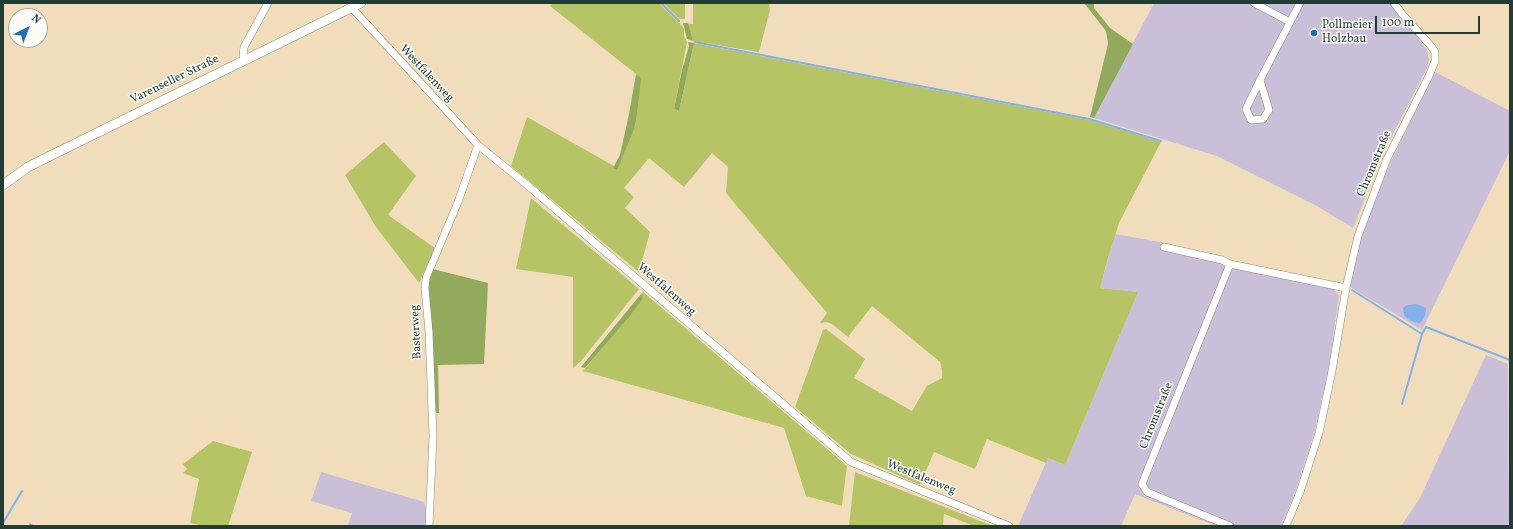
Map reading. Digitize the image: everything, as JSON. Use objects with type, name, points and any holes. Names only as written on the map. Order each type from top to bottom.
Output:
[{"type":"main road","name":"Varenseller Straße","points":[[3,185],[28,167],[361,3]]},
{"type":"street","points":[[245,60],[243,56],[244,47],[268,3]]},
{"type":"street","points":[[1254,3],[1290,22]]},
{"type":"street","points":[[1260,80],[1268,110],[1263,119],[1252,120],[1246,109],[1260,80],[1300,3]]},
{"type":"street","name":"Chromstraße","points":[[1286,526],[1300,492],[1319,433],[1332,371],[1346,288],[1358,236],[1387,159],[1429,76],[1435,60],[1435,52],[1431,46],[1394,3]]},
{"type":"street","name":"Westfalenweg","points":[[352,8],[478,145],[526,184],[852,462],[1009,526]]},
{"type":"street","name":"Basterweg","points":[[429,526],[432,436],[429,332],[425,288],[426,278],[458,202],[478,145]]},
{"type":"street","points":[[1164,247],[1222,260],[1230,264],[1346,288]]},
{"type":"street","name":"Chromstraße","points":[[1230,264],[1142,484],[1147,492],[1230,526]]},
{"type":"shaded area","points":[[1154,3],[1391,3],[1427,50],[1429,59],[1427,68],[1381,157],[1353,228],[1317,206],[1217,156],[1094,118]]},
{"type":"shaded area","points":[[1435,72],[1510,111],[1510,151],[1422,330],[1350,287],[1361,238],[1375,200],[1391,161]]},
{"type":"shaded area","points":[[1115,234],[1171,244],[1170,251],[1333,288],[1339,296],[1328,371],[1315,430],[1296,490],[1281,526],[1216,526],[1135,494],[1121,526],[1023,526],[1019,524],[1048,458],[1065,465],[1138,292],[1100,288]]},
{"type":"shaded area","points":[[1486,355],[1508,364],[1509,526],[1401,526],[1420,498]]},
{"type":"shaded area","points":[[321,472],[424,502],[427,511],[426,526],[348,525],[352,513],[311,501]]},
{"type":"green space","points":[[553,3],[659,3],[684,29],[684,36],[687,42],[674,109],[679,111],[694,43],[1089,120],[1161,142],[1119,223],[1100,288],[1138,292],[1065,465],[1048,458],[1046,463],[987,439],[975,469],[934,452],[920,485],[851,454],[795,407],[823,330],[826,329],[865,359],[854,378],[912,411],[927,386],[942,378],[940,362],[872,306],[848,337],[832,324],[826,322],[820,323],[827,313],[726,193],[728,167],[712,153],[684,187],[649,158],[624,188],[634,197],[625,208],[650,232],[639,272],[511,166],[527,117],[614,166],[617,170],[641,78],[550,6]]},
{"type":"green space","points":[[663,3],[685,3],[685,19],[679,19]]},
{"type":"green space","points":[[693,3],[769,3],[770,10],[759,52],[693,41],[688,24],[693,24]]},
{"type":"green space","points":[[1084,3],[1094,3],[1094,8],[1110,28],[1133,44],[1094,118],[1090,117],[1108,44],[1106,31]]},
{"type":"green space","points":[[683,23],[688,23],[693,41],[687,39]]},
{"type":"green space","points":[[688,42],[694,43],[679,111],[674,109],[682,70],[689,46]]},
{"type":"green space","points":[[636,74],[641,78],[634,129],[617,170],[613,168],[620,155]]},
{"type":"green space","points":[[384,142],[416,176],[388,215],[435,248],[419,283],[376,227],[345,175]]},
{"type":"green space","points":[[531,198],[639,289],[581,361],[573,368],[573,277],[516,269]]},
{"type":"green space","points":[[433,269],[488,283],[484,364],[438,365],[439,413],[434,413],[428,286]]},
{"type":"green space","points":[[643,292],[847,466],[842,506],[806,496],[784,428],[583,371],[643,298],[641,294]]},
{"type":"green space","points":[[641,294],[643,298],[629,317],[585,368],[581,367]]},
{"type":"green space","points":[[213,441],[252,452],[228,526],[205,526],[190,523],[199,479],[183,473],[187,469],[183,464]]},
{"type":"green space","points":[[855,472],[993,526],[974,526],[944,514],[943,526],[849,526]]},
{"type":"water","points":[[1417,304],[1426,308],[1425,316],[1419,323],[1410,321],[1404,315],[1403,308],[1407,305]]},
{"type":"waterway","points":[[661,3],[679,21]]},
{"type":"waterway","points":[[695,42],[1089,119],[1161,141]]},
{"type":"waterway","points":[[1352,290],[1422,334]]},
{"type":"waterway","points":[[1402,404],[1422,334],[1426,327],[1510,360]]},
{"type":"waterway","points":[[3,523],[22,491]]},
{"type":"place","name":"Pollmeier Holzbau","points":[[1314,33]]}]
